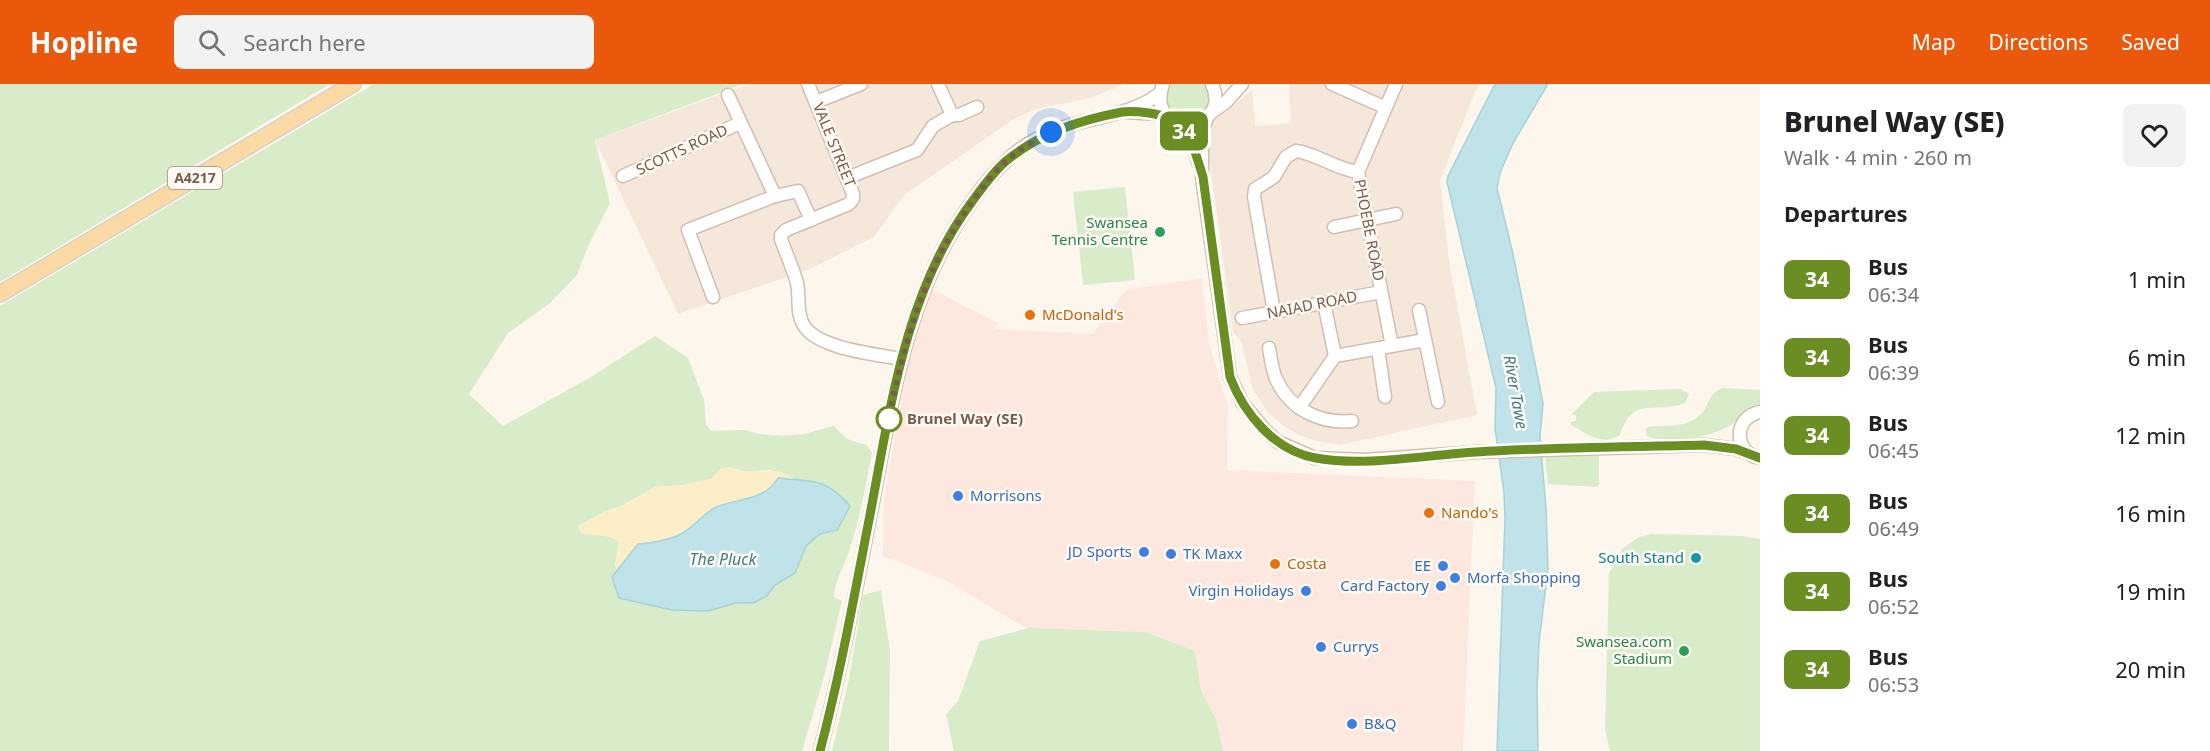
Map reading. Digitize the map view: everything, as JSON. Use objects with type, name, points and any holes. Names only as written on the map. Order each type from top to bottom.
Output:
[{"type":"main road","name":"A4217","points":[[0,294],[353,84]]},
{"type":"street","name":"VALE STREET","points":[[808,84],[847,178],[853,199],[849,204],[786,230],[781,235],[797,284],[801,321],[804,328],[824,341],[850,349],[902,359]]},
{"type":"street","points":[[816,102],[861,84]]},
{"type":"street","points":[[938,84],[952,115]]},
{"type":"street","points":[[1241,84],[1229,87],[1214,84],[1216,97],[1202,133],[1203,177],[1230,377],[1243,404],[1266,432],[1278,442],[1315,458],[1365,460],[1478,452],[1704,445],[1736,449],[1760,458]]},
{"type":"street","points":[[1125,112],[1158,114],[1174,121],[1194,124],[1226,102],[1241,84]]},
{"type":"street","points":[[1332,84],[1384,107]]},
{"type":"street","name":"PHOEBE ROAD","points":[[1392,346],[1358,172],[1384,107],[1396,84]]},
{"type":"street","points":[[1161,88],[1163,111],[1174,121],[1194,147],[1203,177]]},
{"type":"street","points":[[820,751],[838,683],[902,359],[925,287],[956,223],[1005,162],[1051,132],[1069,125],[1125,112],[1151,100],[1161,88]]},
{"type":"street","name":"SCOTTS ROAD","points":[[728,95],[775,196]]},
{"type":"street","points":[[847,178],[917,150],[933,126],[952,115],[958,115],[977,107]]},
{"type":"street","name":"SCOTTS ROAD","points":[[624,176],[740,123]]},
{"type":"street","points":[[1274,312],[1254,197],[1255,189],[1274,177],[1286,157],[1296,151],[1306,152],[1344,170],[1358,172]]},
{"type":"street","points":[[713,297],[688,230],[775,196],[798,191],[811,220]]},
{"type":"street","points":[[1334,227],[1396,214]]},
{"type":"street","name":"NAIAD ROAD","points":[[1242,318],[1381,292]]},
{"type":"street","points":[[1324,303],[1335,356]]},
{"type":"street","points":[[1419,310],[1438,402]]},
{"type":"street","points":[[1299,408],[1335,356],[1425,340]]},
{"type":"street","points":[[1269,348],[1275,379],[1283,392],[1299,408],[1337,423],[1352,422]]},
{"type":"street","points":[[1378,349],[1384,397]]},
{"type":"street","points":[[1747,453],[1740,444],[1740,430],[1746,418],[1760,412]]},
{"type":"street","points":[[1704,445],[1740,430]]},
{"type":"shaded area","points":[[749,84],[1124,84],[1091,98],[1036,109],[1014,119],[904,195],[874,237],[810,269],[678,314],[595,140]]},
{"type":"shaded area","points":[[1289,84],[1480,84],[1440,181],[1449,261],[1477,415],[1340,445],[1299,435],[1284,426],[1269,414],[1252,388],[1242,343],[1233,332],[1205,128],[1252,90],[1255,126],[1291,123]]},
{"type":"shaded area","points":[[1202,278],[1209,343],[1228,407],[1227,470],[1475,481],[1463,751],[1223,751],[1216,719],[1201,690],[1195,651],[1145,632],[1029,628],[947,581],[883,556],[884,499],[894,440],[910,352],[931,289],[998,323],[996,329],[1093,334],[1126,290]]},
{"type":"green space","points":[[0,84],[330,84],[0,282]]},
{"type":"green space","points":[[374,84],[743,84],[595,140],[610,203],[589,244],[577,275],[549,304],[508,333],[469,394],[503,426],[591,377],[655,336],[688,358],[704,400],[706,424],[711,431],[745,430],[782,436],[804,434],[834,426],[847,439],[867,445],[872,453],[857,525],[835,590],[834,597],[842,601],[824,677],[802,751],[0,751],[0,306]],"holes":[[[730,467],[745,472],[771,470],[795,480],[822,483],[820,534],[806,546],[795,573],[775,585],[767,596],[749,604],[736,603],[709,610],[672,610],[619,598],[612,577],[617,570],[615,565],[619,542],[609,535],[578,526],[655,487],[684,485],[711,479],[721,469]]]},
{"type":"green space","points":[[1170,84],[1206,84],[1208,99],[1204,110],[1197,116],[1177,115],[1170,108],[1167,98]]},
{"type":"green space","points":[[1125,187],[1135,280],[1083,285],[1073,192]]},
{"type":"green space","points":[[1723,388],[1760,390],[1760,406],[1750,409],[1729,426],[1700,437],[1675,441],[1654,439],[1646,435],[1648,427],[1681,424],[1693,420],[1703,412],[1714,393]]},
{"type":"green space","points":[[1681,389],[1689,394],[1685,403],[1638,410],[1631,414],[1620,435],[1614,438],[1607,440],[1595,438],[1571,425],[1571,422],[1576,421],[1576,415],[1571,415],[1594,392]]},
{"type":"green space","points":[[1599,455],[1599,484],[1597,487],[1548,484],[1545,456]]},
{"type":"green space","name":"Swansea.com Stadium","points":[[1652,534],[1742,536],[1760,539],[1760,751],[1610,751],[1605,730],[1609,573],[1622,549],[1639,537]]},
{"type":"green space","points":[[881,590],[890,651],[889,751],[832,751],[849,679],[863,595]]},
{"type":"green space","points":[[1029,628],[1145,632],[1195,651],[1201,690],[1216,719],[1223,751],[954,751],[946,714],[958,701],[980,641]]},
{"type":"sand","points":[[730,467],[740,471],[782,472],[795,480],[778,478],[766,491],[758,495],[716,507],[679,535],[638,544],[617,570],[615,565],[619,541],[580,532],[578,526],[655,487],[684,485],[711,479],[721,469]]},
{"type":"water","name":"River Tawe","points":[[1495,84],[1548,84],[1513,143],[1500,173],[1497,188],[1513,254],[1543,403],[1540,437],[1548,569],[1539,642],[1538,751],[1497,751],[1505,518],[1504,492],[1495,429],[1496,388],[1447,182]]},
{"type":"water","name":"The Pluck","points":[[778,478],[825,485],[850,506],[837,530],[820,534],[806,546],[795,573],[775,585],[767,596],[753,603],[736,603],[708,611],[672,610],[619,598],[612,577],[638,544],[679,535],[716,507],[758,495],[766,491]]},
{"type":"bus line","name":"34","points":[[820,751],[838,683],[896,383],[917,307],[956,223],[983,187],[1005,162],[1024,148],[1051,132],[1069,125],[1125,112],[1158,114],[1179,124],[1194,147],[1203,177],[1230,377],[1235,391],[1266,432],[1278,442],[1296,451],[1315,458],[1365,460],[1478,452],[1704,445],[1736,449],[1760,458]]},
{"type":"place","name":"Swansea Tennis Centre","points":[[1160,232]]},
{"type":"place","name":"McDonald's","points":[[1030,315]]},
{"type":"place","name":"Brunel Way (SE)","points":[[889,419]]},
{"type":"place","name":"Morrisons","points":[[958,496]]},
{"type":"place","name":"Nando's","points":[[1429,513]]},
{"type":"place","name":"JD Sports","points":[[1144,552]]},
{"type":"place","name":"TK Maxx","points":[[1171,554]]},
{"type":"place","name":"South Stand","points":[[1696,558]]},
{"type":"place","name":"Costa","points":[[1275,564]]},
{"type":"place","name":"EE","points":[[1443,566]]},
{"type":"place","name":"Morfa Shopping","points":[[1455,578]]},
{"type":"place","name":"Card Factory","points":[[1441,586]]},
{"type":"place","name":"Virgin Holidays","points":[[1306,591]]},
{"type":"place","name":"Currys","points":[[1321,647]]},
{"type":"place","name":"Swansea.com Stadium","points":[[1684,651]]},
{"type":"place","name":"B&Q","points":[[1352,724]]},
{"type":"route","points":[[889,419],[888,422],[902,359],[917,307],[956,223],[1005,162],[1051,132]]}]
